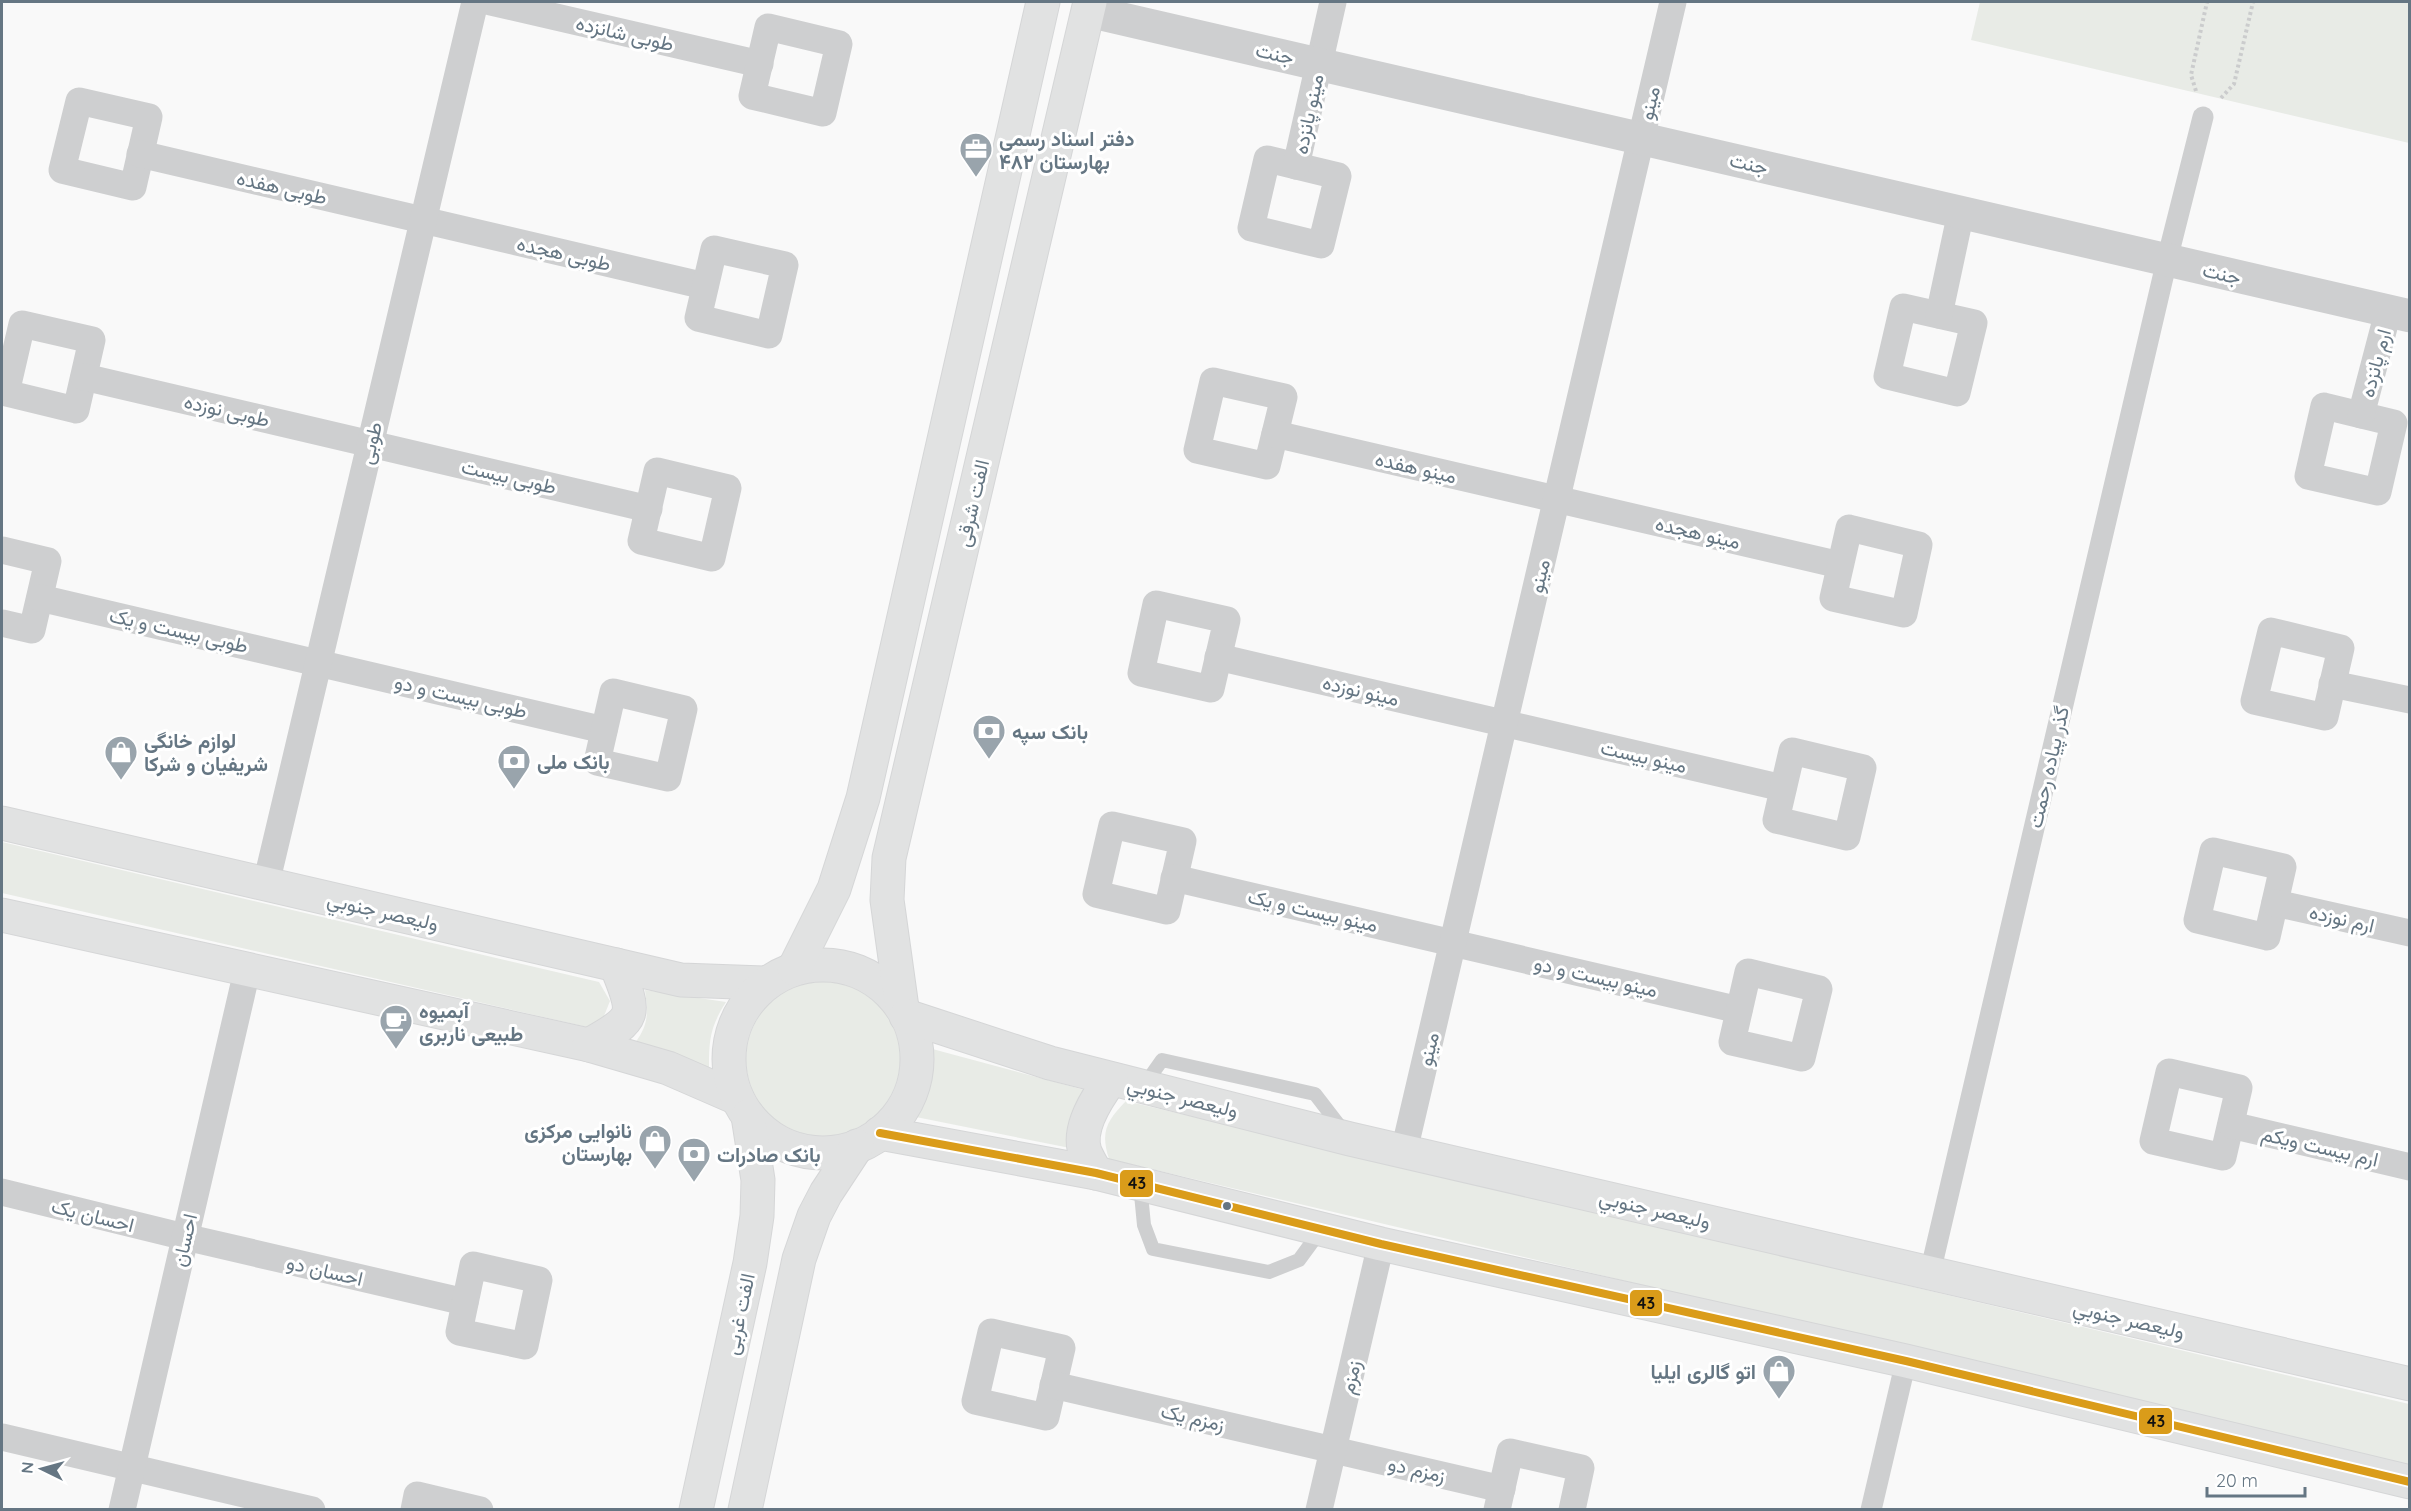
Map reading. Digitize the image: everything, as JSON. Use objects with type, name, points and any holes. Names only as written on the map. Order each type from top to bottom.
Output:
[{"type":"main road","name":"الفت شرقی","points":[[780,976],[834,889],[863,798],[1043,2]]},
{"type":"main road","name":"الفت شرقی","points":[[904,1012],[887,900],[890,858],[1089,6]]},
{"type":"main road","name":"وليعصر جنوبي","points":[[2,823],[681,980],[780,976]]},
{"type":"main road","points":[[2,915],[589,1045],[668,1068],[743,1107]]},
{"type":"main road","points":[[746,1509],[800,1259],[814,1216],[822,1201],[868,1140],[898,1115],[910,1092],[916,1066],[915,1040],[904,1012],[887,989],[866,975],[843,966],[818,964],[780,976],[748,1001],[735,1023],[729,1048],[730,1074],[743,1107],[765,1133],[786,1146],[809,1152],[834,1153],[868,1140],[1096,1173],[1382,1244],[1906,1362],[2409,1482]]},
{"type":"main road","points":[[589,1045],[622,1026],[629,1014],[629,996],[616,965]]},
{"type":"main road","name":"وليعصر جنوبي","points":[[904,1012],[1050,1063],[1350,1139],[2409,1384]]},
{"type":"main road","points":[[1096,1173],[1084,1150],[1086,1120],[1099,1096],[1112,1079]]},
{"type":"main road","name":"الفت غربی","points":[[696,1509],[750,1263],[757,1216],[758,1180],[743,1107]]},
{"type":"street","name":"طوبی","points":[[266,884],[475,2]]},
{"type":"street","name":"طوبی شانزده","points":[[491,2],[760,64]]},
{"type":"street","name":"مینو پانزده","points":[[1296,166],[1333,2]]},
{"type":"street","name":"مینو","points":[[1404,1151],[1673,2]]},
{"type":"street","name":"جنت","points":[[1089,6],[1319,63],[2399,314]]},
{"type":"street","name":"گذر پیاده رحمت","points":[[1930,1273],[2167,260],[2203,117]]},
{"type":"street","name":"طوبی هفده","points":[[140,154],[423,220]]},
{"type":"street","points":[[1939,315],[1961,212]]},
{"type":"street","name":"طوبی هجده","points":[[423,220],[705,286]]},
{"type":"street","name":"ارم پانزده","points":[[2361,415],[2399,314]]},
{"type":"street","name":"طوبی نوزده","points":[[84,377],[370,444]]},
{"type":"street","name":"مینو هفده","points":[[1275,434],[1557,500]]},
{"type":"street","name":"طوبی بیست","points":[[370,444],[649,509]]},
{"type":"street","name":"مینو هجده","points":[[1557,500],[1840,565]]},
{"type":"street","points":[[2,550],[48,561],[32,630],[2,623]]},
{"type":"street","name":"طوبی بیست و یک","points":[[40,598],[318,663]]},
{"type":"street","name":"مینو نوزده","points":[[1218,657],[1504,723]]},
{"type":"street","name":"طوبی بیست و دو","points":[[318,663],[604,730]]},
{"type":"street","points":[[2332,684],[2409,700]]},
{"type":"street","name":"مینو بیست","points":[[1504,723],[1783,788]]},
{"type":"street","name":"مینو بیست و یک","points":[[1174,878],[1452,943]]},
{"type":"street","name":"ارم نوزده","points":[[2275,903],[2409,933]]},
{"type":"street","name":"مینو بیست و دو","points":[[1452,943],[1739,1010]]},
{"type":"street","name":"احسان","points":[[122,1509],[247,971]]},
{"type":"street","name":"ارم بیست ویکم","points":[[2231,1125],[2409,1167]]},
{"type":"street","name":"احسان یک","points":[[2,1192],[185,1238]]},
{"type":"street","name":"احسان دو","points":[[185,1238],[465,1302]]},
{"type":"street","name":"زمزم","points":[[1319,1509],[1382,1244]]},
{"type":"street","points":[[1871,1509],[1906,1362]]},
{"type":"street","name":"زمزم یک","points":[[1053,1385],[1333,1450]]},
{"type":"street","points":[[2,1437],[312,1509]]},
{"type":"street","name":"زمزم دو","points":[[1333,1450],[1499,1499]]},
{"type":"street","points":[[1499,1499],[1510,1452],[1581,1468],[1572,1509]]},
{"type":"street","points":[[414,1509],[417,1495],[480,1509]]},
{"type":"lane","points":[[1140,1184],[1144,1225],[1153,1249],[1269,1272],[1299,1260],[1321,1229]]},
{"type":"path","points":[[2203,117],[2191,75],[2207,2]]},
{"type":"path","points":[[2203,117],[2234,84],[2253,2]]},
{"type":"shaded area","points":[[1980,2],[2409,2],[2409,143],[1971,40]]},
{"type":"shaded area","points":[[2,842],[599,982],[610,1001],[604,1016],[587,1027],[2,893]]},
{"type":"shaded area","points":[[823,982],[852,988],[866,995],[877,1005],[887,1016],[894,1030],[900,1059],[894,1088],[887,1102],[877,1113],[866,1123],[852,1130],[823,1136],[794,1130],[780,1123],[769,1113],[759,1102],[752,1088],[746,1059],[752,1030],[759,1016],[769,1005],[780,995],[794,988]]},
{"type":"shaded area","points":[[645,990],[726,1002],[712,1034],[709,1068],[635,1043],[643,1030],[646,1018]]},
{"type":"shaded area","points":[[925,1047],[1092,1092],[1075,1149],[911,1116],[922,1100],[928,1084],[929,1067]]},
{"type":"shaded area","points":[[1126,1101],[2409,1404],[2409,1466],[1109,1159],[1105,1141],[1107,1127]]},
{"type":"transit line","name":"43","points":[[880,1133],[1096,1173],[1381,1244],[1906,1361],[2410,1482]]},
{"type":"place","name":"دفتر اسناد رسمی ۴۸۲ بهارستان","points":[[976,178]]},
{"type":"place","name":"بانک سپه","points":[[989,760]]},
{"type":"place","name":"لوازم خانگی شریفیان و شرکا","points":[[121,781]]},
{"type":"place","name":"بانک ملی","points":[[514,790]]},
{"type":"place","name":"آبمیوه طبیعی ناربری","points":[[396,1050]]},
{"type":"place","name":"نانوایی مرکزی بهارستان","points":[[655,1170]]},
{"type":"place","name":"بانک صادرات","points":[[694,1183]]},
{"type":"place","name":"اتو گالری ایلیا","points":[[1779,1400]]}]
